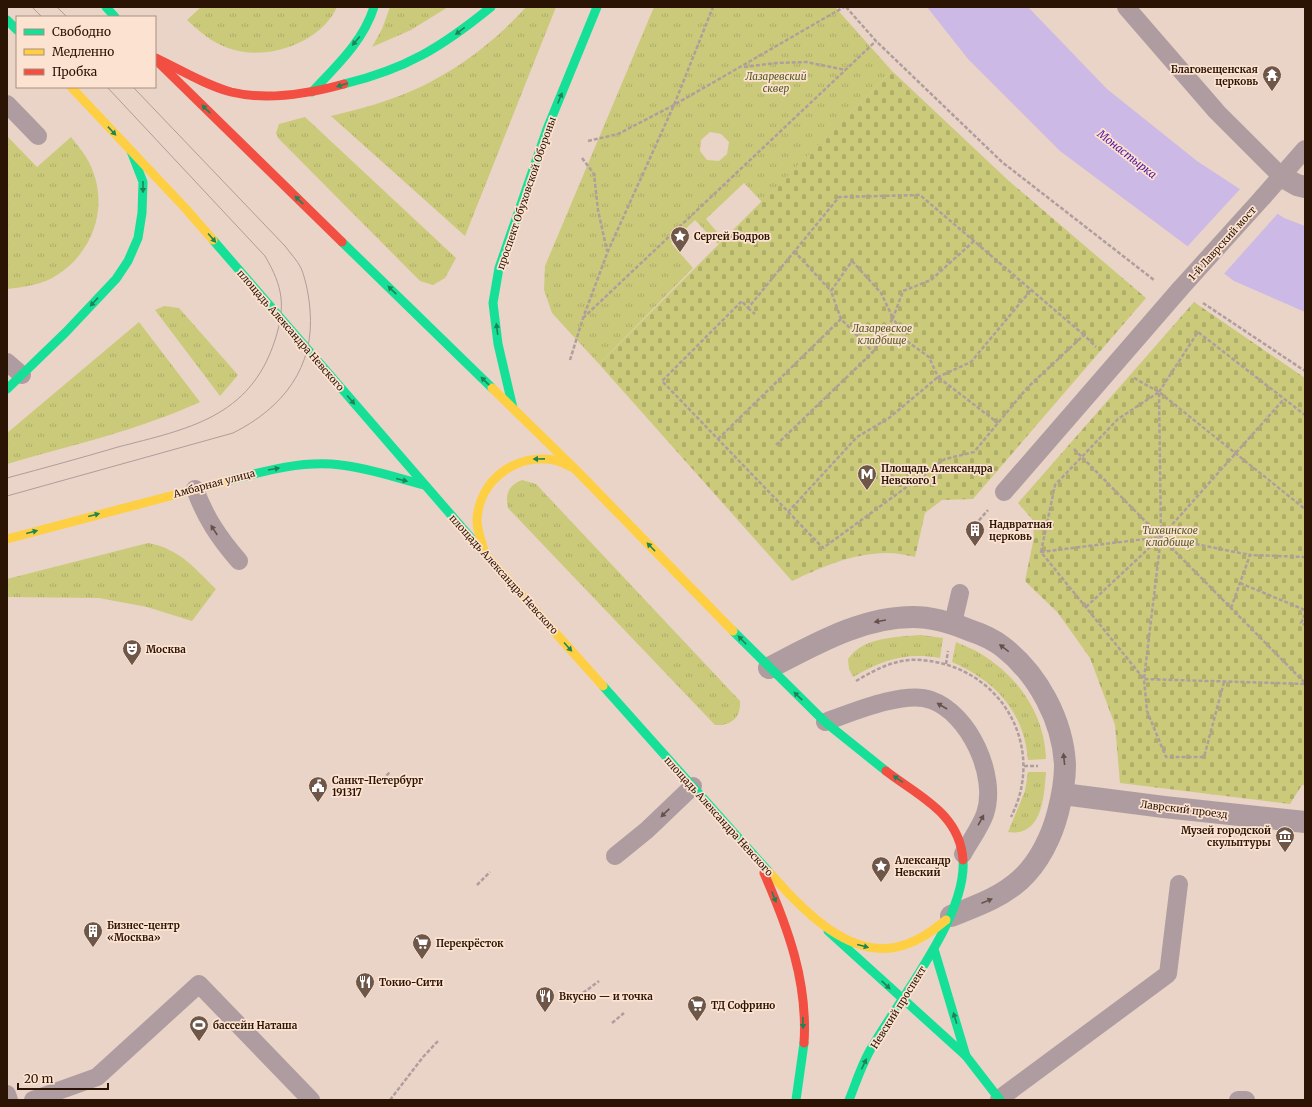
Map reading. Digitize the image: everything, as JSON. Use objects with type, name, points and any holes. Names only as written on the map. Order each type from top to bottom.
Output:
[{"type":"main road","points":[[106,7],[114,16]]},
{"type":"main road","points":[[312,92],[359,38],[367,26],[374,7]]},
{"type":"main road","points":[[156,58],[213,85],[235,93],[263,95],[312,92],[336,87],[379,74],[424,55],[457,34],[491,7]]},
{"type":"main road","name":"проспект Обуховской Обороны","points":[[513,408],[498,344],[494,303],[499,268],[547,129],[597,7]]},
{"type":"main road","points":[[7,20],[16,29]]},
{"type":"main road","points":[[156,59],[576,470],[769,668],[825,722],[865,755],[942,812],[952,824],[963,854],[964,870],[962,886],[951,916]]},
{"type":"main road","name":"площадь Александра Невского","points":[[72,88],[186,209],[424,485],[759,861],[816,921],[850,942],[865,947],[881,949],[897,948],[912,943],[926,936],[951,916]]},
{"type":"main road","points":[[7,389],[66,332],[116,279],[128,261],[138,238],[142,213],[143,182],[131,151]]},
{"type":"main road","points":[[486,555],[478,532],[478,507],[482,495],[497,475],[518,462],[530,459],[555,460],[576,470]]},
{"type":"main road","name":"Амбарная улица","points":[[7,539],[195,488],[282,467],[297,465],[330,464],[365,470],[424,485]]},
{"type":"main road","points":[[759,861],[790,936],[798,970],[803,1005],[804,1039],[801,1074],[796,1100]]},
{"type":"main road","name":"Невский проспект","points":[[849,1100],[871,1048],[903,1000],[934,949],[951,916]]},
{"type":"main road","points":[[816,921],[966,1056],[999,1100]]},
{"type":"main road","points":[[934,949],[966,1056]]},
{"type":"street","points":[[1281,176],[1297,185],[1305,187]]},
{"type":"street","name":"площадь Александра Невского","points":[[769,668],[821,642],[860,625],[876,621],[914,617],[953,624],[986,636],[1003,647],[1022,664],[1036,681],[1049,706],[1063,747],[1065,765],[1063,794],[1055,827],[1041,854],[1021,879],[999,897],[951,916]]},
{"type":"street","name":"Лаврский проезд","points":[[1063,794],[1164,807],[1305,822]]},
{"type":"lane","points":[[1126,7],[1217,112],[1281,176]]},
{"type":"lane","points":[[7,104],[38,136]]},
{"type":"lane","name":"1-й Лаврский мост","points":[[1004,492],[1305,149]]},
{"type":"lane","points":[[7,362],[22,375]]},
{"type":"lane","points":[[195,488],[202,508],[212,527],[239,561]]},
{"type":"lane","points":[[953,624],[960,593]]},
{"type":"lane","points":[[825,722],[876,705],[905,698],[930,699],[951,712],[971,735],[984,762],[987,790],[985,813],[963,854]]},
{"type":"lane","points":[[615,856],[647,830],[693,786]]},
{"type":"lane","points":[[999,1100],[1168,974],[1179,884]]},
{"type":"lane","points":[[33,1100],[97,1077],[199,984],[311,1100]]},
{"type":"lane","points":[[7,1094],[9,1100]]},
{"type":"lane","points":[[1238,1100],[1246,1100]]},
{"type":"path","points":[[570,360],[583,318],[608,251],[674,105],[712,7]]},
{"type":"path","points":[[588,141],[618,134],[674,105],[845,7],[876,41],[1002,162],[1152,280],[1166,283],[1179,291]]},
{"type":"path","points":[[583,318],[876,41]]},
{"type":"path","points":[[742,67],[776,63],[806,62],[846,70]]},
{"type":"path","points":[[582,158],[594,174],[598,210],[608,251]]},
{"type":"path","points":[[748,308],[839,197],[920,195],[1084,335],[1101,352]]},
{"type":"path","points":[[776,444],[873,352],[893,318],[903,291],[931,280],[974,241]]},
{"type":"path","points":[[794,251],[831,291],[841,319],[873,352]]},
{"type":"path","points":[[831,291],[852,261],[882,293],[893,318],[908,342],[929,357],[938,378],[998,423]]},
{"type":"path","points":[[788,512],[857,437],[889,418],[938,378],[970,362],[1030,290]]},
{"type":"path","points":[[755,314],[742,301],[662,381],[823,548],[945,458],[974,452],[1027,388],[1084,335]]},
{"type":"path","points":[[1203,303],[1305,371]]},
{"type":"path","points":[[718,440],[841,319]]},
{"type":"path","points":[[1041,552],[1055,485],[1118,419],[1159,392],[1198,332],[1305,415]]},
{"type":"path","points":[[1130,375],[1159,392],[1305,509]]},
{"type":"path","points":[[1159,392],[1161,537],[1144,679],[1147,711],[1166,757],[1204,757],[1224,682]]},
{"type":"path","points":[[1086,607],[1161,537],[1284,399]]},
{"type":"path","points":[[1070,444],[1305,684]]},
{"type":"path","points":[[1041,552],[1161,537],[1250,555],[1305,557]]},
{"type":"path","points":[[1041,552],[1144,679],[1305,684]]},
{"type":"path","points":[[1231,608],[1250,555]]},
{"type":"path","points":[[1240,583],[1305,610]]},
{"type":"path","points":[[1305,614],[1301,623],[1305,625]]},
{"type":"path","points":[[378,784],[390,772]]},
{"type":"path","points":[[477,885],[490,872]]},
{"type":"path","points":[[583,993],[599,981]]},
{"type":"path","points":[[612,1023],[624,1013]]},
{"type":"path","points":[[390,1100],[423,1057],[438,1041]]},
{"type":"green space","points":[[201,7],[337,7],[329,20],[318,31],[305,40],[290,47],[258,53],[243,52],[228,48],[216,43],[201,33],[187,20]]},
{"type":"green space","points":[[390,7],[448,7],[411,30],[372,47],[382,29]]},
{"type":"green space","points":[[526,7],[556,7],[465,236],[331,116],[367,107],[408,93],[445,74],[496,37]]},
{"type":"green space","name":"Лазаревский сквер","points":[[654,7],[835,7],[892,71],[762,202],[744,183],[706,219],[723,239],[718,244],[695,220],[671,243],[693,268],[599,364],[552,313],[544,290],[545,266]],"holes":[[[710,132],[721,134],[729,142],[727,154],[719,161],[707,160],[700,151],[701,140]]]},
{"type":"green space","name":"Лазаревское кладбище","points":[[892,71],[1010,182],[1146,298],[973,499],[942,500],[925,513],[915,557],[890,553],[862,555],[826,566],[792,581],[599,364]]},
{"type":"green space","points":[[305,117],[456,258],[445,278],[433,285],[420,281],[278,138],[276,133],[279,124]]},
{"type":"green space","points":[[7,136],[37,167],[71,137],[84,154],[94,173],[98,189],[98,206],[96,222],[90,237],[82,252],[71,264],[57,275],[45,281],[7,289]]},
{"type":"green space","name":"Тихвинское кладбище","points":[[1194,302],[1305,378],[1305,785],[1302,785],[1290,804],[1120,783],[1115,725],[1090,658],[1058,613],[1025,581],[1034,537],[1032,519],[1018,503]]},
{"type":"green space","points":[[164,306],[179,308],[238,375],[220,396],[155,310]]},
{"type":"green space","points":[[139,322],[200,402],[129,429],[7,464],[7,433]]},
{"type":"green space","points":[[522,480],[536,484],[740,701],[739,712],[734,720],[726,724],[715,725],[508,508],[507,495],[509,491],[513,485]]},
{"type":"green space","points":[[148,543],[178,554],[193,566],[216,589],[192,621],[147,607],[99,598],[7,597],[7,579]]},
{"type":"green space","points":[[921,635],[943,638],[940,658],[916,656],[895,659],[874,666],[853,677],[849,669],[848,659],[862,646],[871,642],[901,636]]},
{"type":"green space","points":[[956,642],[975,651],[994,663],[1018,685],[1035,712],[1041,727],[1046,759],[1028,760],[1025,742],[1020,727],[1014,712],[1005,700],[994,688],[981,678],[952,662]]},
{"type":"green space","points":[[1028,772],[1046,772],[1044,793],[1039,814],[1028,828],[1019,832],[1008,832],[1025,791]]},
{"type":"water","name":"Монастырка","points":[[927,7],[1028,7],[1107,89],[1197,161],[1284,218],[1305,226],[1305,312],[1234,281],[1060,151],[968,59]]},
{"type":"pier","points":[[1241,188],[1279,212],[1223,275],[1186,248]]},
{"type":"tram line","points":[[32,7],[41,16]]},
{"type":"tram line","points":[[57,7],[66,16]]},
{"type":"tram line","points":[[7,478],[168,434],[213,416],[233,403],[250,387],[264,366],[275,340],[281,317],[281,297],[279,287],[276,277],[265,256],[108,88]]},
{"type":"tram line","points":[[7,496],[233,433],[251,423],[281,398],[292,384],[301,367],[307,350],[310,331],[310,305],[304,278],[298,262],[285,246],[134,88]]},
{"type":"traffic: fast","points":[[106,7],[114,16]]},
{"type":"traffic: fast","points":[[312,92],[348,53],[363,31],[374,7]]},
{"type":"traffic: fast","points":[[344,84],[405,64],[456,34],[491,7]]},
{"type":"traffic: fast","points":[[513,408],[498,344],[493,303],[499,268],[547,129],[597,7]]},
{"type":"traffic: fast","points":[[7,20],[16,29]]},
{"type":"traffic: fast","points":[[7,389],[66,332],[116,279],[128,261],[138,238],[142,213],[143,182],[131,151]]},
{"type":"traffic: fast","points":[[213,240],[484,553]]},
{"type":"traffic: fast","points":[[342,242],[492,388]]},
{"type":"traffic: fast","points":[[227,481],[284,467],[327,464],[362,468],[424,485]]},
{"type":"traffic: fast","points":[[733,631],[825,722],[886,771]]},
{"type":"traffic: fast","points":[[603,686],[769,872]]},
{"type":"traffic: fast","points":[[849,1100],[868,1053],[930,956],[943,931],[954,906],[961,882],[963,860]]},
{"type":"traffic: fast","points":[[828,931],[966,1056],[1000,1100]]},
{"type":"traffic: fast","points":[[934,949],[966,1056]]},
{"type":"traffic: fast","points":[[796,1100],[804,1043]]},
{"type":"traffic: slow","points":[[72,88],[186,209],[213,240]]},
{"type":"traffic: slow","points":[[492,388],[576,470],[733,631]]},
{"type":"traffic: slow","points":[[484,550],[478,531],[477,520],[479,506],[492,482],[502,472],[513,465],[540,459],[554,460],[571,467]]},
{"type":"traffic: slow","points":[[7,539],[227,481]]},
{"type":"traffic: slow","points":[[484,553],[603,686]]},
{"type":"traffic: slow","points":[[769,872],[812,916],[829,929],[848,940],[867,947],[887,948],[907,944],[928,934],[946,920]]},
{"type":"traffic: jam","points":[[156,58],[193,77],[221,89],[245,95],[288,95],[316,91],[344,84]]},
{"type":"traffic: jam","points":[[156,60],[342,242]]},
{"type":"traffic: jam","points":[[886,771],[924,798],[946,818],[954,830],[960,844],[963,860]]},
{"type":"traffic: jam","points":[[764,873],[781,914],[799,977],[803,998],[804,1043]]},
{"type":"place","name":"Благовещенская церковь","points":[[1272,92]]},
{"type":"place","name":"Сергей Бодров","points":[[680,253]]},
{"type":"place","name":"Площадь Александра Невского 1","points":[[867,491]]},
{"type":"place","name":"Надвратная церковь","points":[[975,547]]},
{"type":"place","name":"Москва","points":[[132,666]]},
{"type":"place","name":"Санкт-Петербург 191317","points":[[318,803]]},
{"type":"place","name":"Музей городской скульптуры","points":[[1285,853]]},
{"type":"place","name":"Александр Невский","points":[[881,883]]},
{"type":"place","name":"Бизнес-центр «Москва»","points":[[93,948]]},
{"type":"place","name":"Перекрёсток","points":[[422,960]]},
{"type":"place","name":"Токио-Сити","points":[[365,999]]},
{"type":"place","name":"Вкусно — и точка","points":[[545,1013]]},
{"type":"place","name":"ТД Софрино","points":[[697,1022]]},
{"type":"place","name":"бассейн Наташа","points":[[199,1042]]}]
